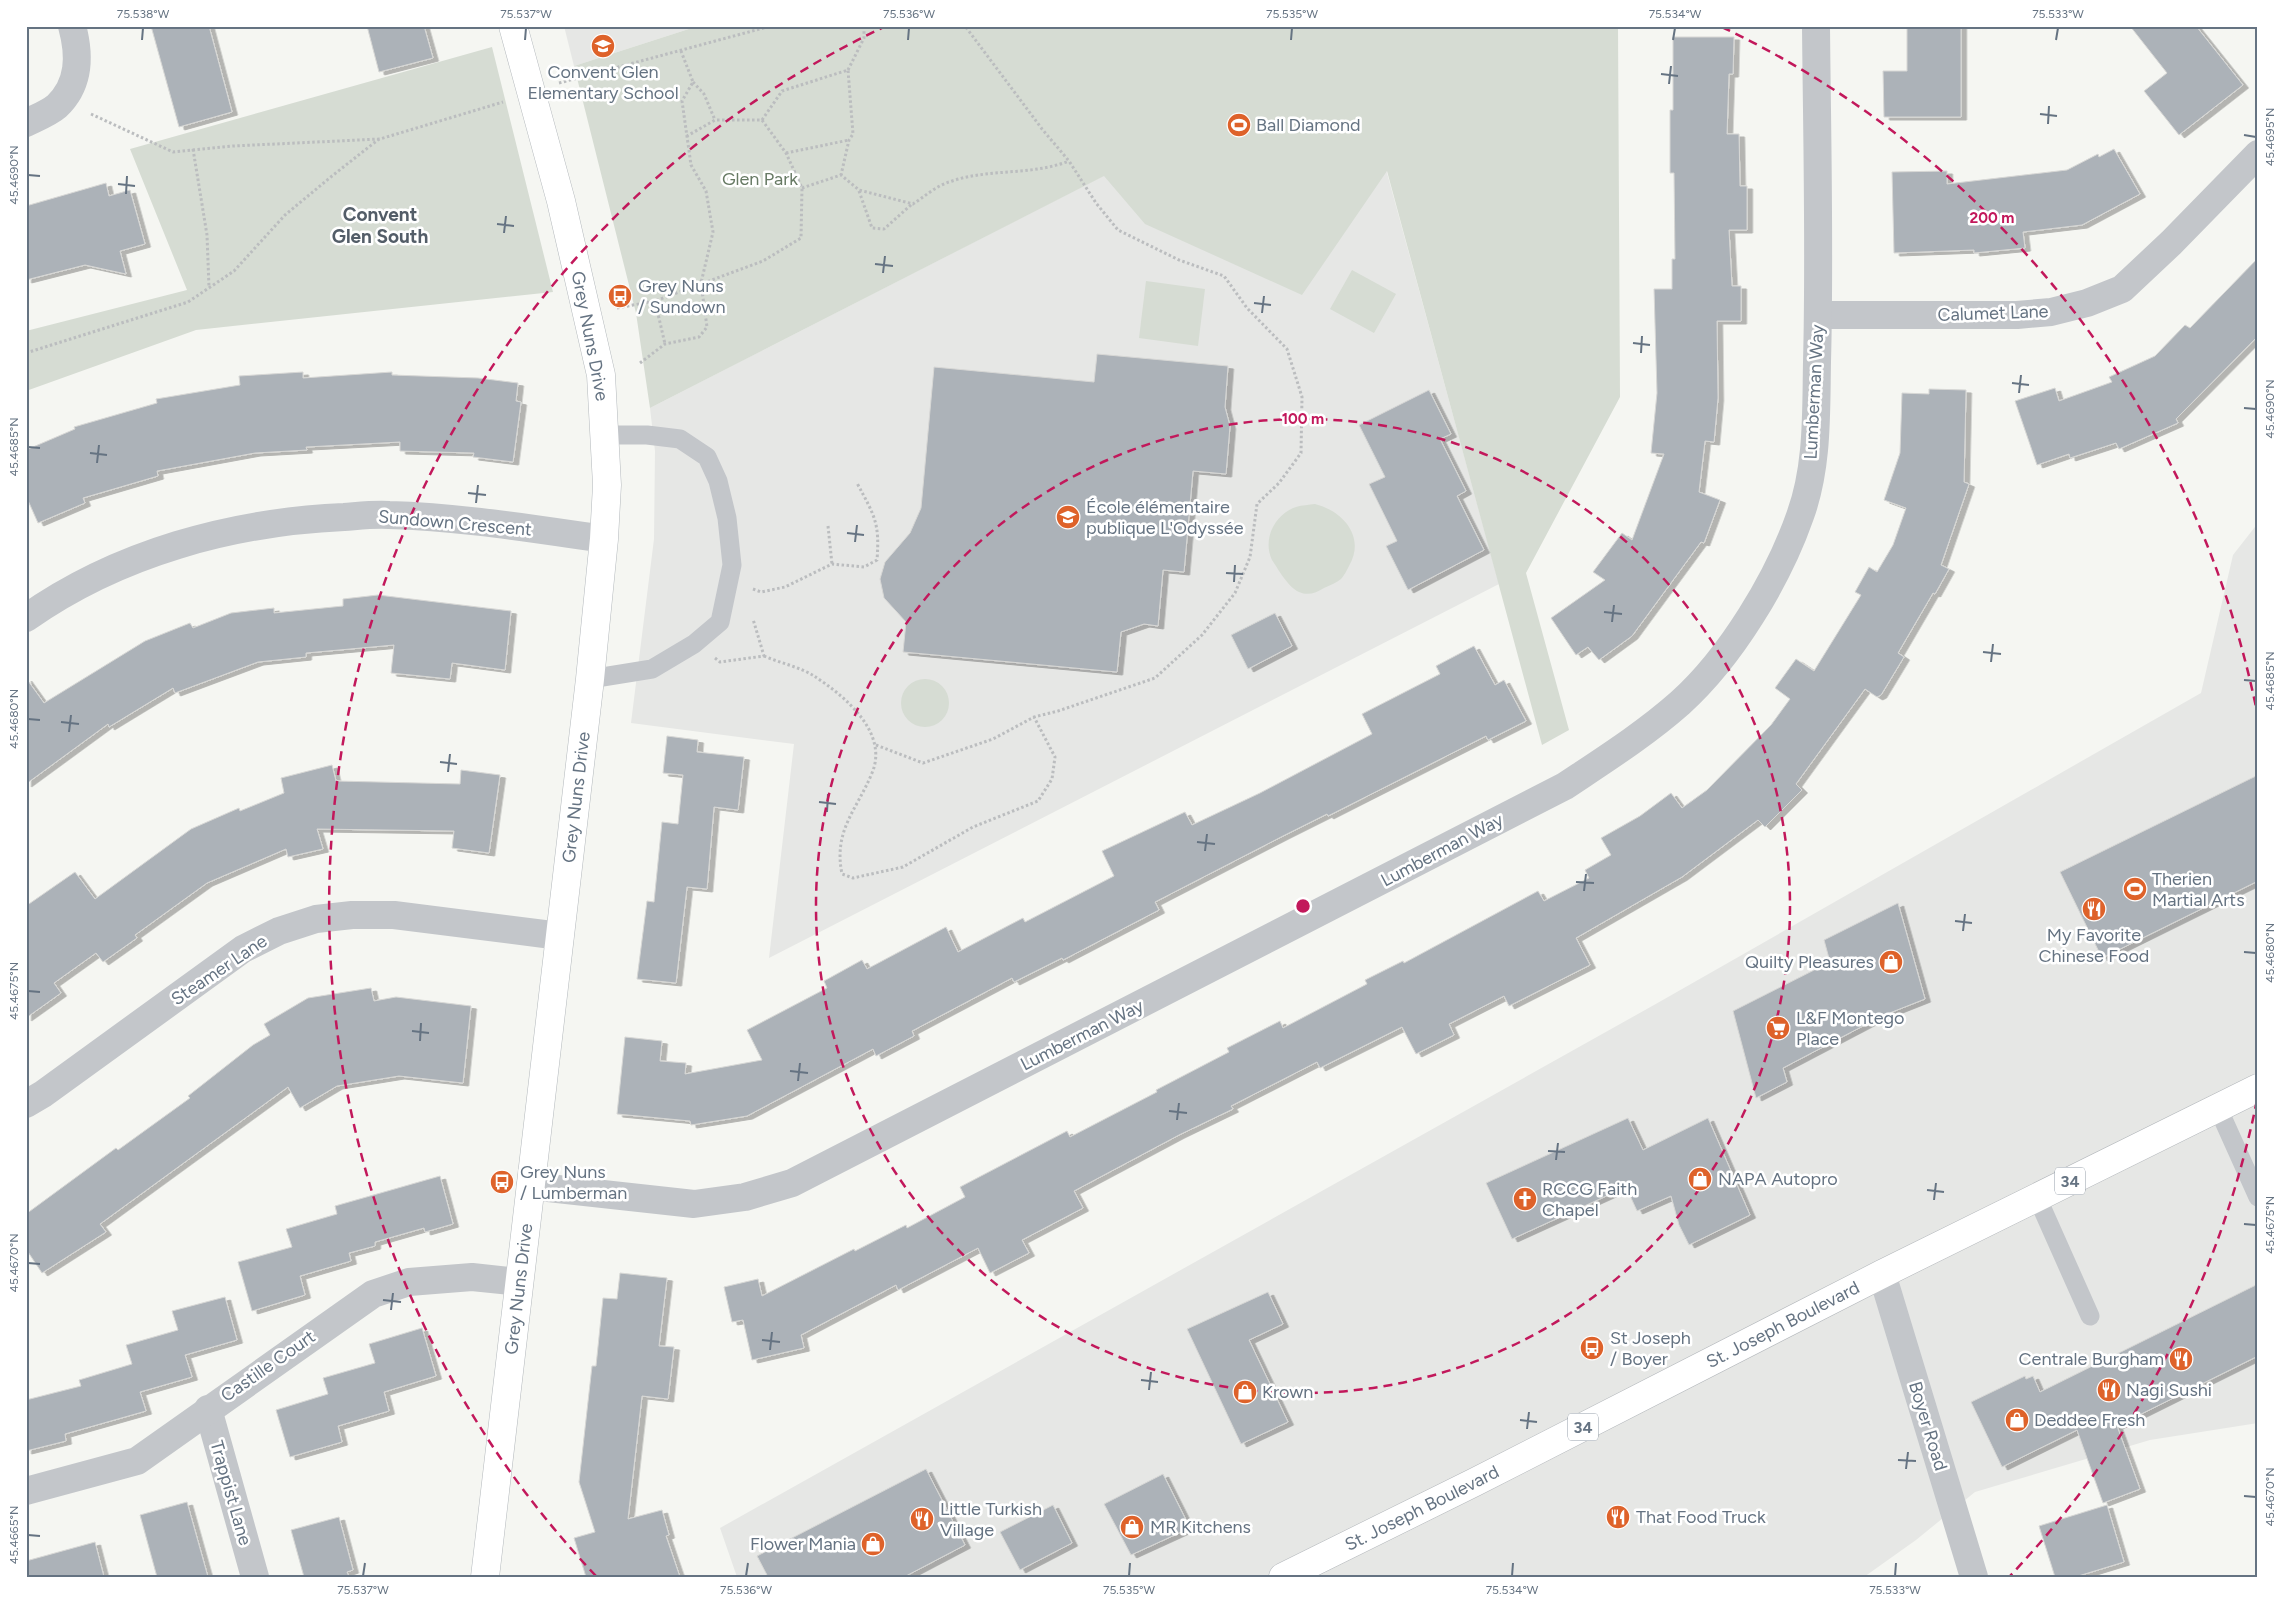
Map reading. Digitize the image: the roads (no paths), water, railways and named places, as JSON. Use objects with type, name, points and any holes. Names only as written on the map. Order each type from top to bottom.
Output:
[{"type":"street","points":[[26,123],[56,107],[73,86],[78,60],[72,26]]},
{"type":"street","name":"Grey Nuns Drive","points":[[485,1577],[590,679],[604,539],[607,485],[606,434],[601,375],[561,201],[513,26]]},
{"type":"street","name":"Lumberman Way","points":[[530,1186],[694,1204],[745,1197],[792,1183],[1565,786],[1622,748],[1681,702],[1732,645],[1769,584],[1801,515],[1815,442],[1818,315],[1816,26]]},
{"type":"street","name":"Calumet Lane","points":[[1818,315],[2017,315],[2052,312],[2087,303],[2122,289],[2171,243],[2258,154]]},
{"type":"street","name":"Sundown Crescent","points":[[26,618],[55,598],[101,575],[148,555],[221,533],[300,519],[388,514],[604,539]]},
{"type":"street","name":"Steamer Lane","points":[[26,1104],[43,1094],[243,949],[279,931],[316,919],[352,914],[394,915],[560,936]]},
{"type":"street","name":"St. Joseph Boulevard","points":[[1283,1577],[1449,1495],[1882,1274],[2258,1088]]},
{"type":"street","name":"Boyer Road","points":[[1882,1274],[1974,1577]]},
{"type":"street","name":"Castille Court","points":[[26,1491],[137,1461],[373,1294],[410,1282],[472,1277],[519,1282]]},
{"type":"street","name":"Trappist Lane","points":[[208,1409],[255,1577]]},
{"type":"lane","points":[[590,679],[652,669],[694,644],[720,622],[732,565],[727,518],[718,481],[707,457],[680,438],[647,434],[606,434]]},
{"type":"lane","points":[[2218,1108],[2258,1196]]},
{"type":"lane","points":[[2037,1197],[2090,1316]]},
{"type":"place","name":"Convent Glen Elementary School","points":[[603,46]]},
{"type":"place","name":"Ball Diamond","points":[[1239,125]]},
{"type":"place","name":"Grey Nuns / Sundown","points":[[620,296]]},
{"type":"place","name":"École élémentaire publique L'Odyssée","points":[[1068,517]]},
{"type":"place","name":"Therien Martial Arts","points":[[2135,889]]},
{"type":"place","name":"My Favorite Chinese Food","points":[[2094,909]]},
{"type":"place","name":"Quilty Pleasures","points":[[1891,962]]},
{"type":"place","name":"L&F Montego Place","points":[[1778,1028]]},
{"type":"place","name":"NAPA Autopro","points":[[1700,1179]]},
{"type":"place","name":"Grey Nuns / Lumberman","points":[[502,1182]]},
{"type":"place","name":"RCCG Faith Chapel","points":[[1525,1199]]},
{"type":"place","name":"St Joseph / Boyer","points":[[1592,1348]]},
{"type":"place","name":"Centrale Burgham","points":[[2181,1359]]},
{"type":"place","name":"Nagi Sushi","points":[[2109,1390]]},
{"type":"place","name":"Krown","points":[[1245,1392]]},
{"type":"place","name":"Deddee Fresh","points":[[2017,1420]]},
{"type":"place","name":"That Food Truck","points":[[1618,1517]]},
{"type":"place","name":"Little Turkish Village","points":[[922,1519]]},
{"type":"place","name":"MR Kitchens","points":[[1132,1527]]},
{"type":"place","name":"Flower Mania","points":[[873,1544]]},
{"type":"district","name":"Convent Glen South","points":[[380,225]]},
{"type":"park label","name":"Glen Park","points":[[760,179]]}]
